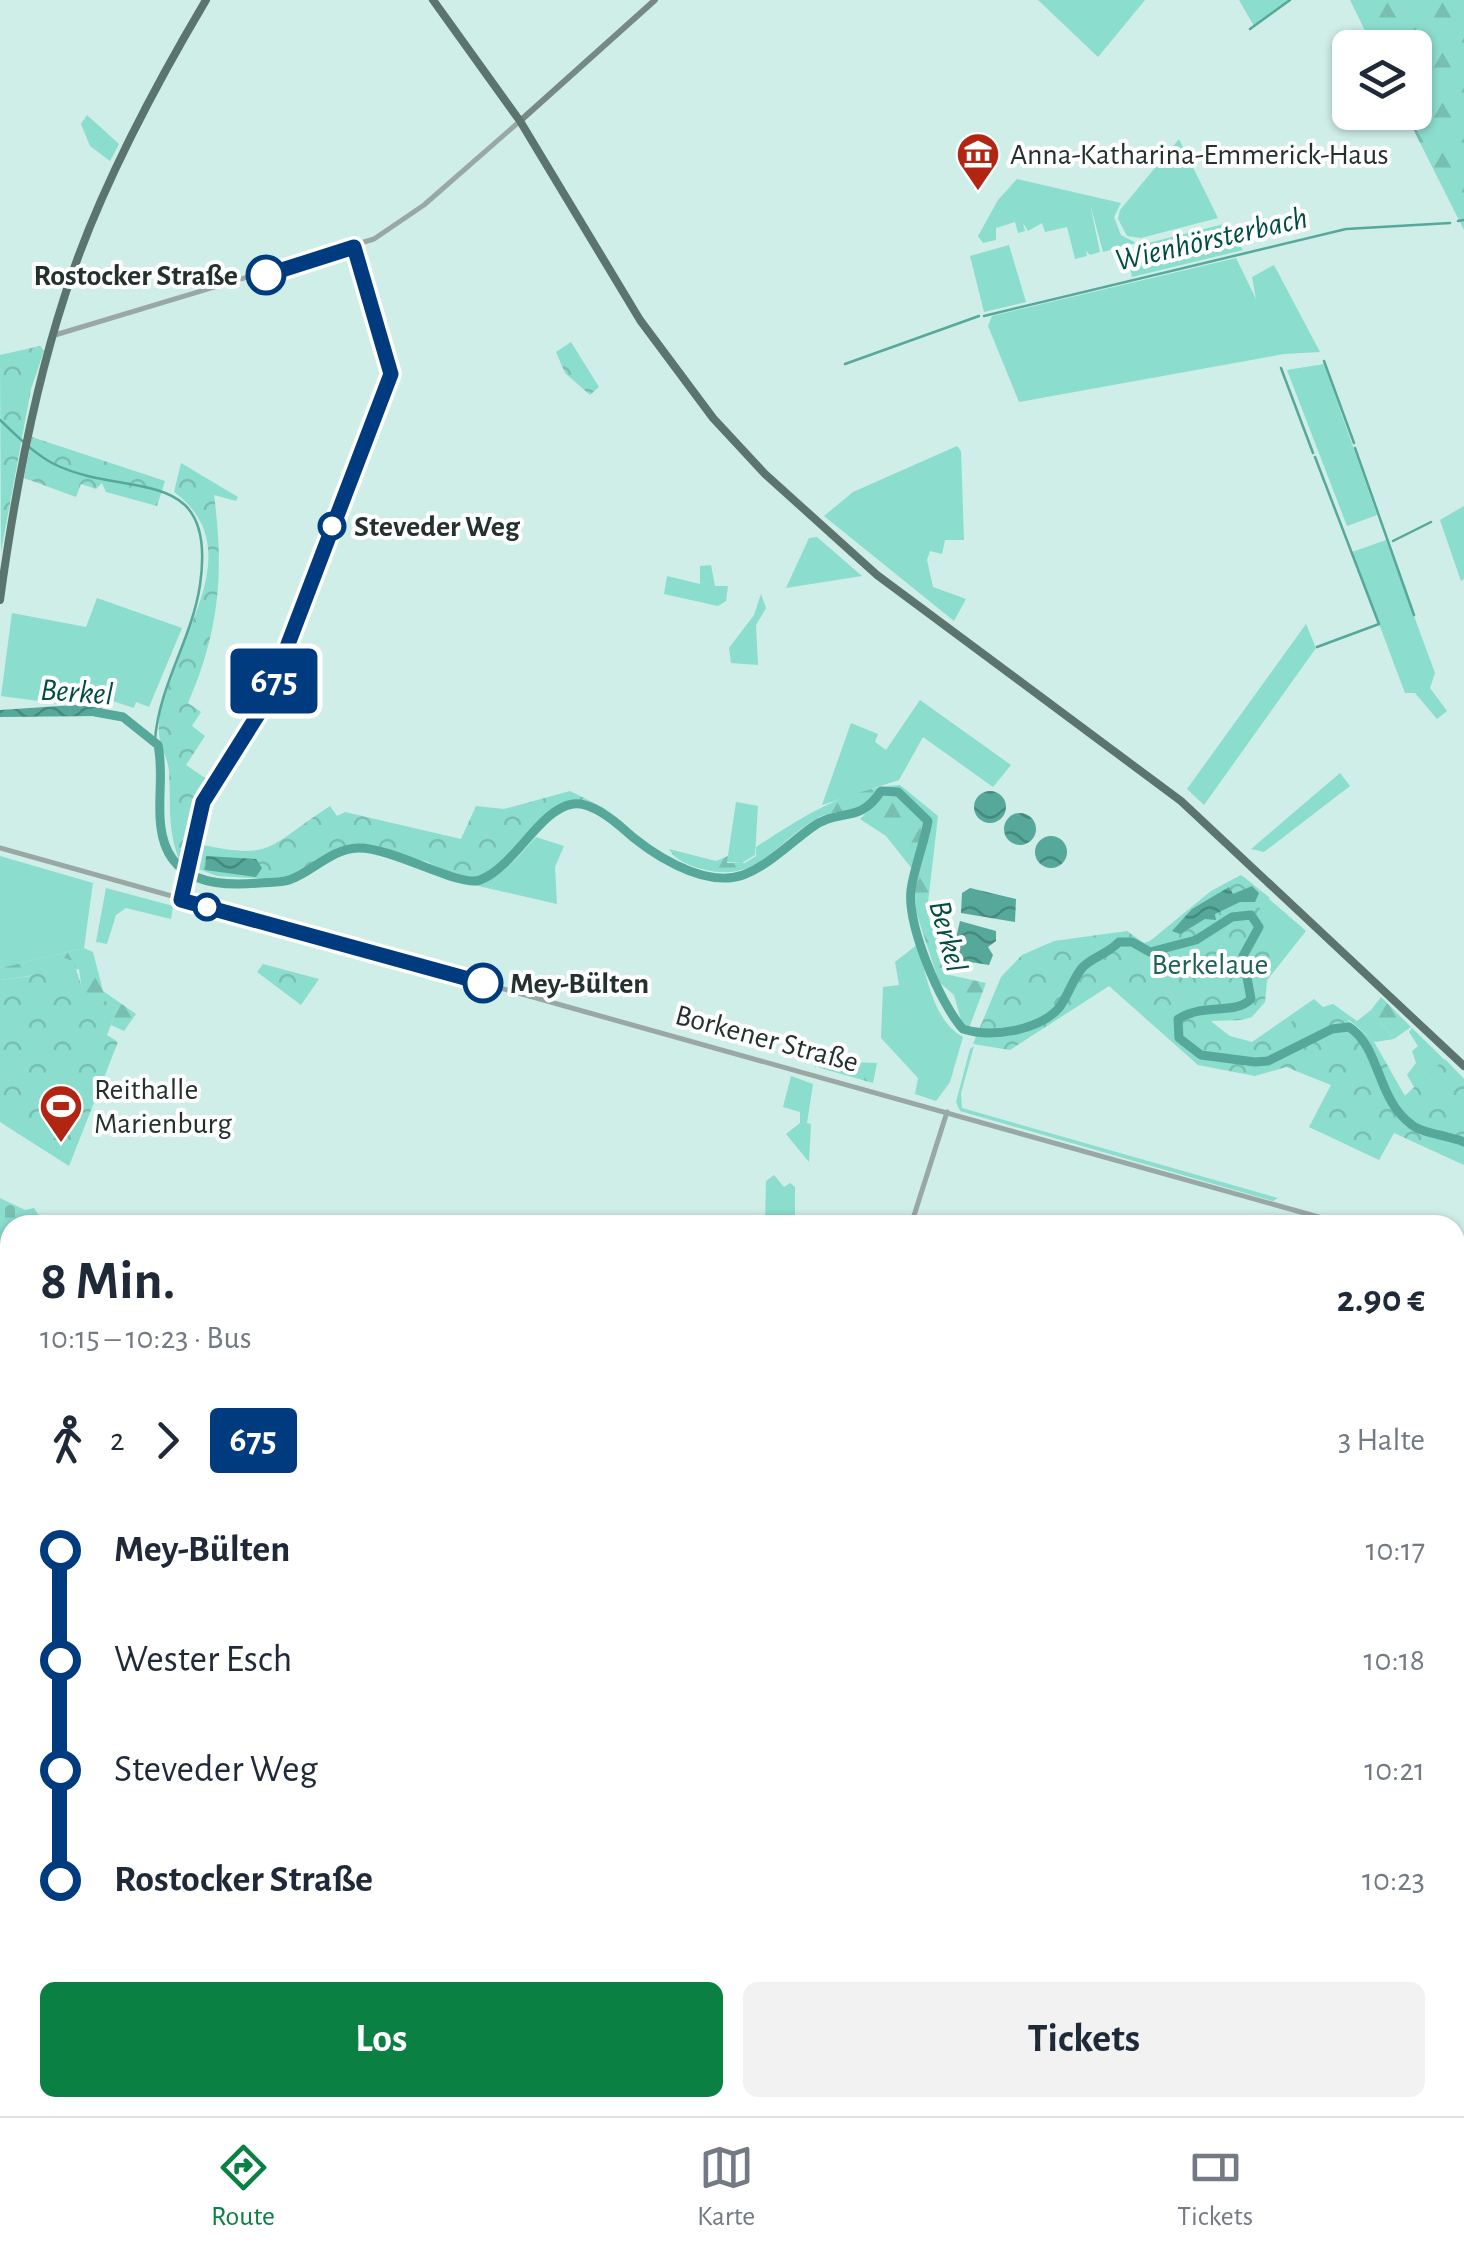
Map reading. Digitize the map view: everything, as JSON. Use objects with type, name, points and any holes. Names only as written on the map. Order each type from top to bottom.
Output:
[{"type":"main road","points":[[0,600],[24,454],[65,293],[122,160],[206,0]]},
{"type":"main road","points":[[433,0],[520,120],[640,320],[714,418],[765,474],[889,584],[1201,818],[1464,1066]]},
{"type":"main road","points":[[520,120],[655,0]]},
{"type":"street","points":[[54,335],[374,239],[424,204],[520,120]]},
{"type":"street","name":"Borkener Straße","points":[[0,848],[1313,1215]]},
{"type":"street","points":[[914,1215],[948,1112]]},
{"type":"green space","points":[[1038,0],[1145,0],[1098,57]]},
{"type":"green space","points":[[1239,0],[1288,0],[1254,26]]},
{"type":"green space","points":[[1350,0],[1464,0],[1464,230],[1414,130],[1432,130],[1432,30],[1365,30]]},
{"type":"green space","points":[[87,115],[119,144],[110,161],[90,146],[81,124]]},
{"type":"green space","points":[[1179,139],[1218,218],[1141,238],[1127,236],[1118,219],[1120,210]]},
{"type":"green space","points":[[1017,179],[1121,203],[1114,217],[1121,235],[1136,243],[1103,252],[1090,204],[1100,252],[1090,255],[1086,251],[1087,256],[1075,259],[1067,227],[1045,232],[1042,223],[1028,231],[1023,223],[1025,231],[1018,233],[1015,222],[996,228],[996,240],[983,243],[978,236],[998,200]]},
{"type":"green space","points":[[1228,223],[1243,250],[1132,277],[1127,255],[1149,250],[1148,243]]},
{"type":"green space","points":[[1009,245],[1026,302],[984,312],[970,256]]},
{"type":"green space","points":[[1236,258],[1256,299],[1252,277],[1274,265],[1320,352],[1284,354],[1019,402],[988,326],[992,316]]},
{"type":"green space","points":[[571,342],[599,387],[590,395],[565,373],[556,352]]},
{"type":"green space","points":[[40,346],[44,351],[31,389],[1,552],[0,355]]},
{"type":"green space","points":[[1324,364],[1377,515],[1347,526],[1287,370]]},
{"type":"green space","points":[[32,437],[165,481],[157,506],[106,492],[102,483],[96,489],[81,484],[76,497],[24,478]]},
{"type":"green space","points":[[957,446],[961,451],[964,540],[945,540],[942,554],[930,551],[927,560],[933,587],[966,599],[954,621],[824,516],[853,492]]},
{"type":"green space","points":[[181,463],[238,497],[236,501],[214,495],[219,549],[217,600],[207,650],[188,703],[201,712],[192,726],[205,736],[186,765],[208,780],[190,842],[237,851],[266,848],[330,806],[337,816],[345,812],[461,839],[476,806],[504,809],[570,791],[608,810],[577,802],[557,808],[504,864],[479,879],[455,878],[428,862],[358,846],[318,860],[287,880],[217,876],[180,862],[171,828],[168,766],[159,734],[171,674],[206,577],[208,547],[198,518],[174,492]]},
{"type":"green space","points":[[1464,506],[1464,579],[1461,581],[1440,520]]},
{"type":"green space","points":[[817,537],[862,576],[786,588],[809,538]]},
{"type":"green space","points":[[1386,540],[1435,673],[1430,688],[1447,711],[1437,719],[1415,693],[1405,693],[1352,552]]},
{"type":"green space","points":[[711,565],[715,586],[728,586],[726,601],[718,606],[664,594],[667,576],[700,584],[700,566]]},
{"type":"green space","points":[[761,594],[766,608],[756,625],[758,665],[731,663],[729,648],[754,615]]},
{"type":"green space","points":[[97,598],[182,628],[149,707],[136,702],[134,708],[67,686],[61,704],[1,696],[12,613],[86,627]]},
{"type":"green space","points":[[1306,624],[1316,648],[1204,805],[1187,789]]},
{"type":"green space","points":[[920,700],[1011,765],[993,787],[923,737],[899,780],[822,805],[851,723],[878,734],[875,742],[886,750]]},
{"type":"green space","points":[[1340,773],[1350,786],[1264,852],[1251,849]]},
{"type":"green space","points":[[900,785],[938,816],[927,911],[931,925],[934,919],[943,920],[936,951],[945,974],[986,983],[969,1028],[961,1020],[954,995],[939,982],[916,912],[915,889],[932,819],[900,789],[878,789],[864,806],[818,818],[753,866],[738,871],[722,872],[687,864],[669,849],[716,861],[728,856],[727,863],[745,863],[756,856],[756,847],[824,806],[861,792]]},
{"type":"green space","points":[[886,793],[895,794],[925,822],[913,870],[886,836],[860,819]]},
{"type":"green space","points":[[736,802],[758,806],[755,855],[742,863],[727,862]]},
{"type":"green space","points":[[536,837],[564,846],[555,867],[557,904],[456,881],[482,882],[492,878]]},
{"type":"green space","points":[[0,856],[93,883],[84,948],[0,968]]},
{"type":"green space","name":"Berkelaue","points":[[1241,875],[1270,898],[1259,907],[1272,927],[1265,1002],[1252,1017],[1211,1021],[1223,1034],[1248,1045],[1304,1015],[1346,1019],[1373,1040],[1405,1096],[1445,1059],[1464,1079],[1464,1165],[1394,1133],[1379,1160],[1309,1127],[1331,1085],[1286,1067],[1255,1076],[1198,1065],[1109,986],[1010,1050],[973,1044],[1001,977],[1022,955],[1054,941],[1127,931],[1144,943],[1150,941],[1211,891]]},
{"type":"green space","points":[[1244,877],[1306,931],[1264,984]]},
{"type":"green space","points":[[106,888],[173,906],[171,919],[126,908],[116,915],[107,944],[96,942]]},
{"type":"green space","points":[[918,944],[938,1009],[963,1037],[950,1082],[936,1101],[915,1094],[918,1078],[881,1038],[883,987],[899,985],[895,962]]},
{"type":"green space","points":[[84,948],[93,952],[103,991],[136,1014],[124,1031],[111,1025],[118,1007],[82,991],[79,969],[0,980],[0,968]]},
{"type":"green space","points":[[63,958],[73,960],[83,991],[118,1007],[107,1035],[118,1042],[69,1166],[0,1122],[0,980],[31,976]]},
{"type":"green space","points":[[263,964],[319,979],[301,1005],[257,972]]},
{"type":"green space","points":[[1381,997],[1411,1027],[1394,1039],[1371,1010]]},
{"type":"green space","points":[[1314,999],[1323,1007],[1333,1004],[1357,1021],[1371,1010],[1394,1039],[1375,1042],[1349,1020],[1261,1055],[1196,1021],[1209,1020],[1230,1036],[1252,1042]]},
{"type":"green space","points":[[1412,1028],[1464,1079],[1464,1136],[1399,1102],[1414,1087],[1407,1075],[1416,1063],[1412,1051],[1418,1046],[1409,1032]]},
{"type":"green space","points":[[974,1046],[961,1093],[962,1108],[1278,1198],[1273,1201],[960,1111],[956,1102]]},
{"type":"green space","points":[[816,1061],[877,1063],[873,1083],[820,1068],[818,1064],[815,1068]]},
{"type":"green space","points":[[791,1076],[813,1084],[807,1123],[811,1124],[809,1162],[786,1134],[800,1123],[800,1112],[783,1107]]},
{"type":"green space","points":[[774,1175],[784,1187],[790,1183],[795,1187],[795,1215],[765,1215],[766,1181]]},
{"type":"green space","points":[[0,1198],[25,1210],[34,1208],[39,1215],[0,1215]]},
{"type":"water","points":[[75,705],[102,708],[103,716],[0,717],[0,710]]},
{"type":"water","points":[[990,791],[1001,796],[1006,807],[1001,818],[990,823],[979,818],[974,807],[979,796]]},
{"type":"water","points":[[1020,813],[1031,818],[1036,829],[1031,840],[1020,845],[1009,840],[1004,829],[1009,818]]},
{"type":"water","points":[[1051,836],[1062,841],[1067,852],[1062,863],[1051,868],[1040,863],[1035,852],[1040,841]]},
{"type":"water","points":[[206,856],[256,859],[262,868],[256,877],[205,870]]},
{"type":"water","points":[[1252,886],[1259,893],[1255,902],[1240,902],[1215,914],[1216,920],[1205,919],[1180,934],[1172,931],[1192,909],[1229,887],[1233,894]]},
{"type":"water","points":[[970,888],[1016,899],[1015,922],[961,913],[962,893]]},
{"type":"water","points":[[960,921],[996,931],[996,941],[988,947],[993,955],[989,965],[951,959]]},
{"type":"waterway","points":[[1250,29],[1290,0]]},
{"type":"waterway","name":"Wienhörsterbach","points":[[1458,221],[1464,220]]},
{"type":"waterway","name":"Wienhörsterbach","points":[[984,316],[1346,229],[1450,223]]},
{"type":"waterway","name":"Wienhörsterbach","points":[[845,364],[979,316]]},
{"type":"waterway","points":[[1324,361],[1354,443]]},
{"type":"waterway","points":[[1281,368],[1313,453]]},
{"type":"waterway","points":[[0,420],[54,464],[161,492],[181,502],[195,519],[202,546],[200,585],[163,700],[155,740]]},
{"type":"waterway","points":[[1355,448],[1414,615]]},
{"type":"waterway","points":[[1315,457],[1379,624],[1317,647]]},
{"type":"waterway","points":[[1393,541],[1431,522]]},
{"type":"waterway","name":"Berkel","points":[[95,712],[123,717],[158,745],[160,818],[165,846],[184,870],[211,882],[227,884],[286,881],[330,856],[358,848],[389,854],[457,878],[480,880],[505,863],[549,816],[573,804],[598,810],[645,847],[677,866],[727,878],[762,866],[821,822],[865,808],[881,791],[898,792],[928,821],[912,882],[914,923],[945,1002],[963,1029],[1000,1032],[1049,1017],[1085,965],[1119,942],[1132,942],[1150,952],[1196,940],[1232,917],[1251,915],[1259,927],[1243,956],[1251,999],[1236,1007],[1199,1011],[1178,1019],[1179,1038],[1201,1055],[1255,1062],[1268,1061],[1332,1029],[1349,1027],[1367,1048],[1400,1114],[1416,1128],[1464,1142]]},
{"type":"bus line","name":"675","points":[[266,275],[354,247],[392,366],[391,374],[266,702],[203,802],[181,900],[483,983]]},
{"type":"place","name":"Anna-Katharina-Emmerick-Haus","points":[[978,192]]},
{"type":"place","name":"Rostocker Straße","points":[[266,275]]},
{"type":"place","name":"Steveder Weg","points":[[332,526]]},
{"type":"place","name":"Mey-Bülten","points":[[483,983]]},
{"type":"place","name":"Reithalle Marienburg","points":[[61,1144]]}]
